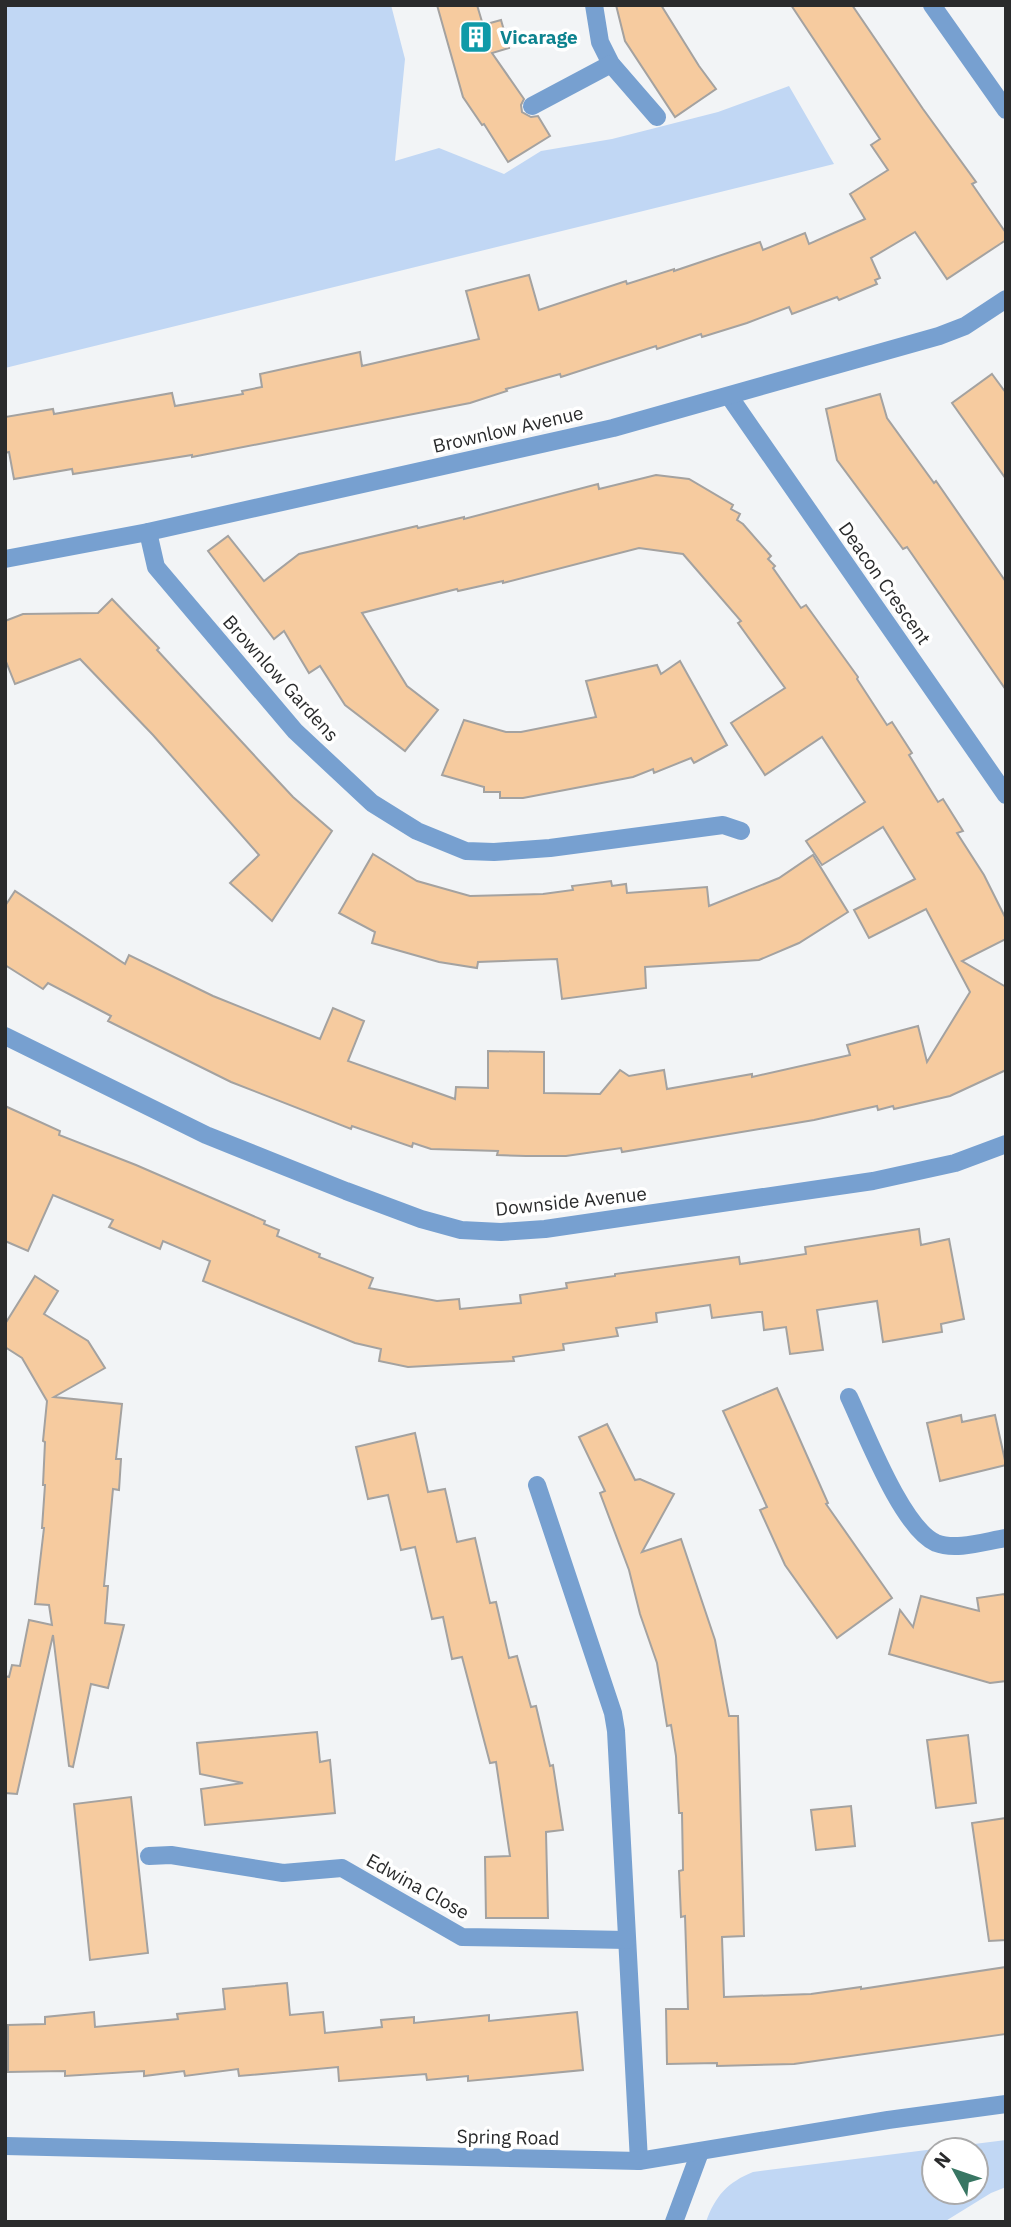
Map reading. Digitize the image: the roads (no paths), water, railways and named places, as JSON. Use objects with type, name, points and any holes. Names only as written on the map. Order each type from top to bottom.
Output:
[{"type":"street","points":[[594,5],[600,42],[611,64],[657,117]]},
{"type":"street","points":[[932,5],[1006,110]]},
{"type":"street","points":[[533,106],[611,64]]},
{"type":"street","name":"Brownlow Avenue","points":[[5,559],[148,532],[613,428],[939,336],[965,326],[1006,299]]},
{"type":"street","name":"Deacon Crescent","points":[[729,396],[1006,795]]},
{"type":"street","name":"Brownlow Gardens","points":[[148,532],[156,566],[295,731],[372,803],[417,831],[466,851],[494,852],[550,848],[723,825],[741,831]]},
{"type":"street","name":"Downside Avenue","points":[[5,1036],[206,1135],[353,1194],[461,1230],[503,1232],[545,1228],[852,1185],[925,1171],[1006,1144]]},
{"type":"street","points":[[849,1397],[904,1512],[920,1532],[938,1544],[953,1545],[1006,1538]]},
{"type":"street","points":[[537,1485],[617,1731],[639,2161]]},
{"type":"street","name":"Edwina Close","points":[[149,1856],[171,1855],[283,1873],[342,1868],[462,1937],[627,1940]]},
{"type":"street","name":"Spring Road","points":[[5,2146],[639,2161],[888,2120],[1006,2104]]},
{"type":"street","points":[[674,2222],[700,2152]]},
{"type":"place","name":"Vicarage","points":[[476,37]]}]
